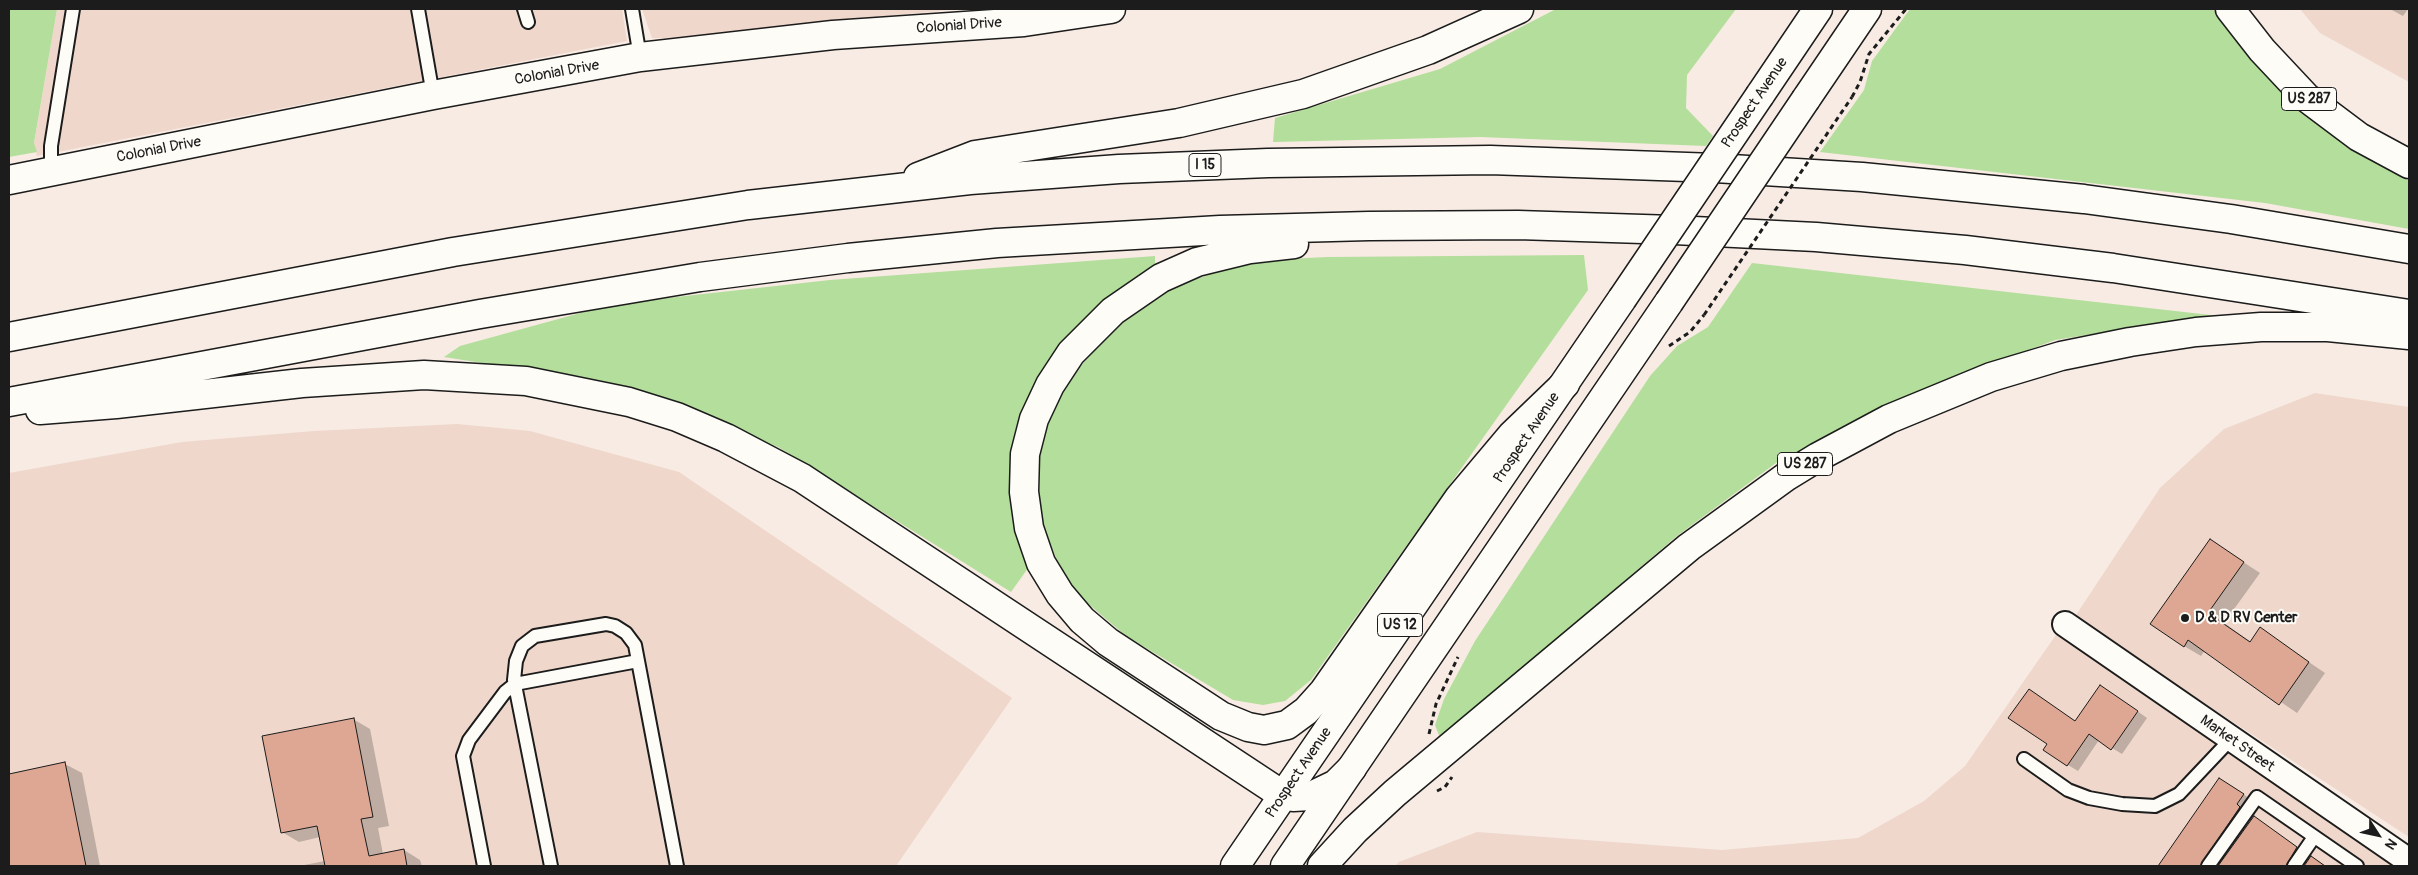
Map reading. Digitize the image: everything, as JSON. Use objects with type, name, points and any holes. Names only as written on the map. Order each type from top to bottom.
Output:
[{"type":"main road","name":"Colonial Drive","points":[[9,180],[434,95],[640,58],[833,35],[1024,22],[1111,9]]},
{"type":"main road","points":[[896,187],[975,155],[1179,124],[1302,94],[1420,53],[1519,9]]},
{"type":"main road","name":"Prospect Avenue","points":[[1235,866],[1818,9]]},
{"type":"main road","points":[[1285,866],[1867,9]]},
{"type":"main road","name":"US 287","points":[[2230,9],[2262,50],[2307,98],[2359,137],[2409,164]]},
{"type":"main road","name":"I 15","points":[[9,337],[527,238],[748,205],[896,187],[1118,169],[1258,163],[1425,160],[1648,164],[1862,177],[2010,190],[2231,219],[2409,249]]},
{"type":"main road","points":[[1518,225],[1250,249],[1198,262],[1179,269],[1144,288],[1113,311],[1084,339],[1059,369],[1040,402],[1029,436],[1024,473],[1025,511],[1034,546],[1050,579],[1060,594],[1082,620],[1108,642],[1221,716],[1257,730],[1280,728],[1298,717],[1318,698],[1459,498],[1512,435],[1564,384]]},
{"type":"main road","points":[[9,402],[562,299],[700,277],[839,259],[997,243],[1146,233],[1322,226],[1518,225],[1749,233],[1946,249],[2186,278],[2409,314]]},
{"type":"main road","name":"US 287","points":[[1322,866],[1355,830],[1395,793],[1689,547],[1787,476],[1889,419],[2000,374],[2062,356],[2130,342],[2196,332],[2262,327],[2328,327],[2409,335]]},
{"type":"main road","points":[[9,412],[116,404],[302,383],[424,375],[475,376],[526,381],[629,402],[677,417],[726,438],[802,478],[1284,795],[1302,797],[1328,789],[1343,778],[1352,768]]},
{"type":"street","name":"Market Street","points":[[2065,624],[2230,740],[2409,861]]},
{"type":"lane","points":[[51,171],[51,146],[73,9]]},
{"type":"lane","points":[[418,9],[434,95]]},
{"type":"lane","points":[[524,9],[528,22]]},
{"type":"lane","points":[[632,9],[640,58]]},
{"type":"lane","points":[[551,866],[515,684],[516,661],[522,646],[535,636],[606,624],[615,626],[626,633],[634,645],[677,866]]},
{"type":"lane","points":[[484,866],[463,756],[469,740],[505,692],[515,684],[638,661]]},
{"type":"lane","points":[[2024,759],[2068,790],[2089,798],[2122,804],[2155,806],[2179,794],[2230,740]]},
{"type":"lane","points":[[2208,866],[2256,797],[2357,866]]},
{"type":"lane","points":[[2294,866],[2314,837]]},
{"type":"path","points":[[1704,315],[1852,97],[1860,82],[1869,54],[1906,9]]},
{"type":"shaded area","points":[[57,9],[622,9],[627,41],[37,156],[34,144]]},
{"type":"shaded area","points":[[642,9],[959,9],[652,38]]},
{"type":"shaded area","points":[[2300,9],[2409,9],[2409,82],[2320,33]]},
{"type":"shaded area","points":[[2315,393],[2409,407],[2409,837],[2074,618],[2160,488],[2224,429]]},
{"type":"shaded area","points":[[457,424],[530,431],[679,472],[1012,698],[896,866],[9,866],[9,473],[182,442],[314,431]]},
{"type":"shaded area","points":[[2060,629],[2403,866],[1395,866],[1399,862],[1477,832],[1722,850],[1858,838],[1924,801],[1965,766]]},
{"type":"green space","points":[[9,9],[57,9],[34,143],[37,152],[9,157]]},
{"type":"green space","points":[[1556,9],[1736,9],[1687,75],[1686,108],[1713,136],[1706,146],[1480,137],[1273,142],[1275,118],[1440,69]]},
{"type":"green space","points":[[1910,9],[2213,9],[2238,44],[2298,111],[2362,155],[2409,181],[2409,229],[2265,203],[1820,152],[1864,90],[1872,61]]},
{"type":"green space","points":[[1584,255],[1588,290],[1311,680],[1285,701],[1263,705],[1233,700],[1126,636],[1085,601],[1062,574],[1043,524],[1033,472],[1045,426],[1063,386],[1109,334],[1160,292],[1247,261],[1327,257]]},
{"type":"green space","points":[[1155,256],[1155,267],[1143,272],[1110,295],[1077,326],[1045,369],[1022,419],[1031,564],[1011,592],[778,447],[675,406],[590,380],[444,357],[460,346],[613,304],[830,280]]},
{"type":"green space","points":[[1752,263],[2228,317],[2168,322],[2055,340],[1941,383],[1776,463],[1677,536],[1440,738],[1435,725],[1444,699],[1475,641],[1650,376],[1677,346],[1708,327]]},
{"type":"building","name":"D & D RV Center","points":[[2210,539],[2244,562],[2208,613],[2250,642],[2260,627],[2309,662],[2279,705],[2188,640],[2184,647],[2150,624]]},
{"type":"building","points":[[2100,685],[2138,711],[2111,750],[2089,734],[2067,766],[2043,750],[2047,744],[2008,718],[2029,689],[2075,721]]},
{"type":"building","points":[[354,718],[373,817],[361,819],[369,856],[404,849],[407,866],[325,866],[317,826],[281,833],[262,736]]},
{"type":"building","points":[[65,762],[86,866],[9,866],[9,774]]},
{"type":"building","points":[[2219,778],[2244,794],[2237,804],[2240,807],[2200,866],[2158,866]]},
{"type":"building","points":[[2254,816],[2297,847],[2286,866],[2218,866]]},
{"type":"building","points":[[2311,856],[2325,866],[2304,866]]},
{"type":"place","name":"D & D RV Center","points":[[2185,618]]}]
